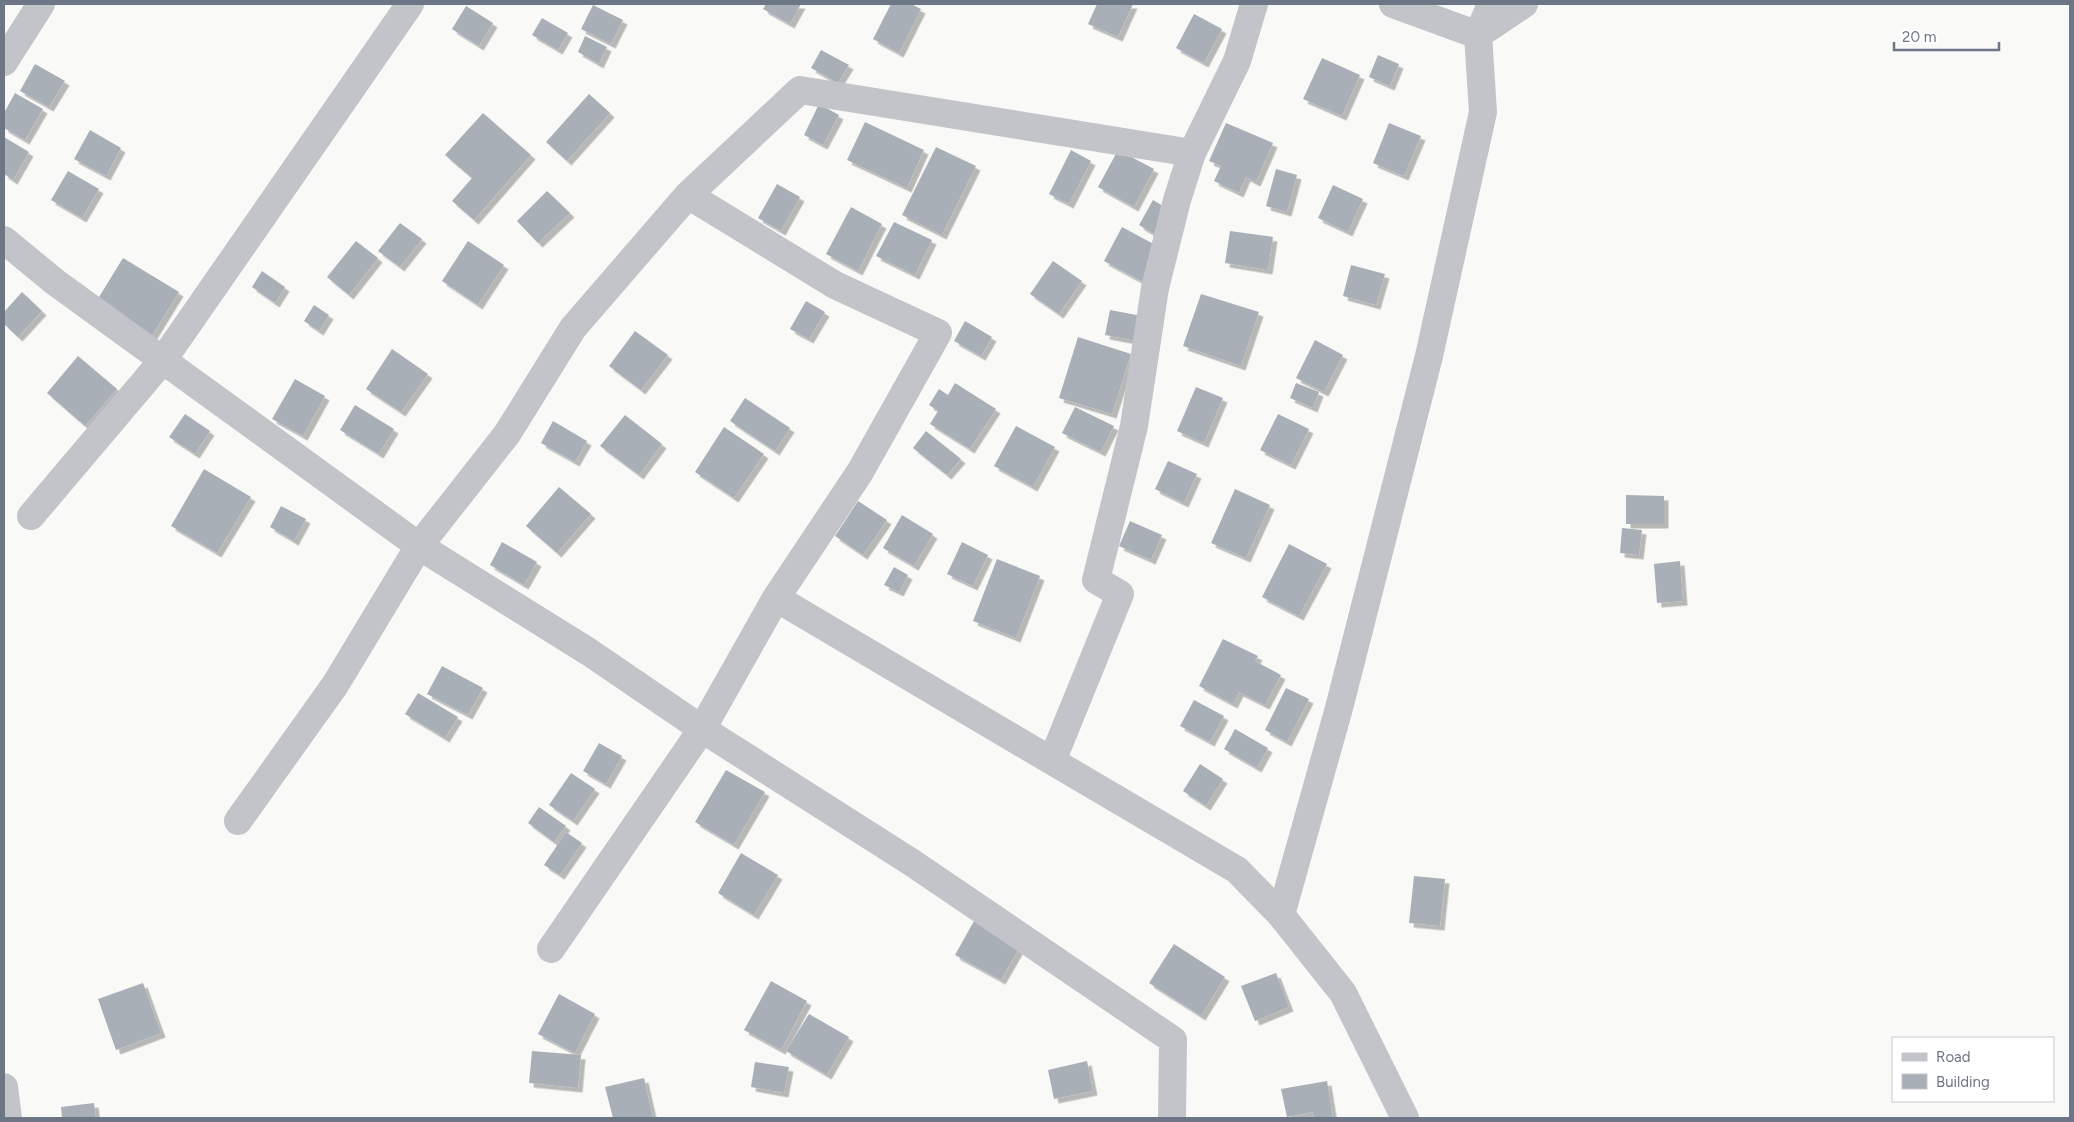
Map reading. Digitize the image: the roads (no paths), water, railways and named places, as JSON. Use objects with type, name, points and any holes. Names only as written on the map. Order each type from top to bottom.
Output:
[{"type":"street","points":[[4,62],[41,4]]},
{"type":"street","points":[[31,516],[163,360],[410,4]]},
{"type":"street","points":[[1052,761],[1120,594],[1096,580],[1134,426],[1155,288],[1177,200],[1192,153],[1236,61],[1254,4]]},
{"type":"street","points":[[1393,4],[1478,35]]},
{"type":"street","points":[[1281,915],[1339,708],[1433,338],[1484,112],[1478,35],[1491,4]]},
{"type":"street","points":[[1478,35],[1524,4]]},
{"type":"street","points":[[238,821],[335,685],[419,546],[508,434],[573,328],[688,195],[800,90],[1192,153]]},
{"type":"street","points":[[551,949],[702,729],[776,598],[860,472],[938,334],[835,285],[688,195]]},
{"type":"street","points":[[4,240],[55,282],[419,546],[589,652],[702,729],[911,862],[1173,1040],[1172,1118]]},
{"type":"street","points":[[776,598],[1237,870],[1281,915],[1343,993],[1405,1118]]},
{"type":"street","points":[[4,1087],[8,1118]]}]
